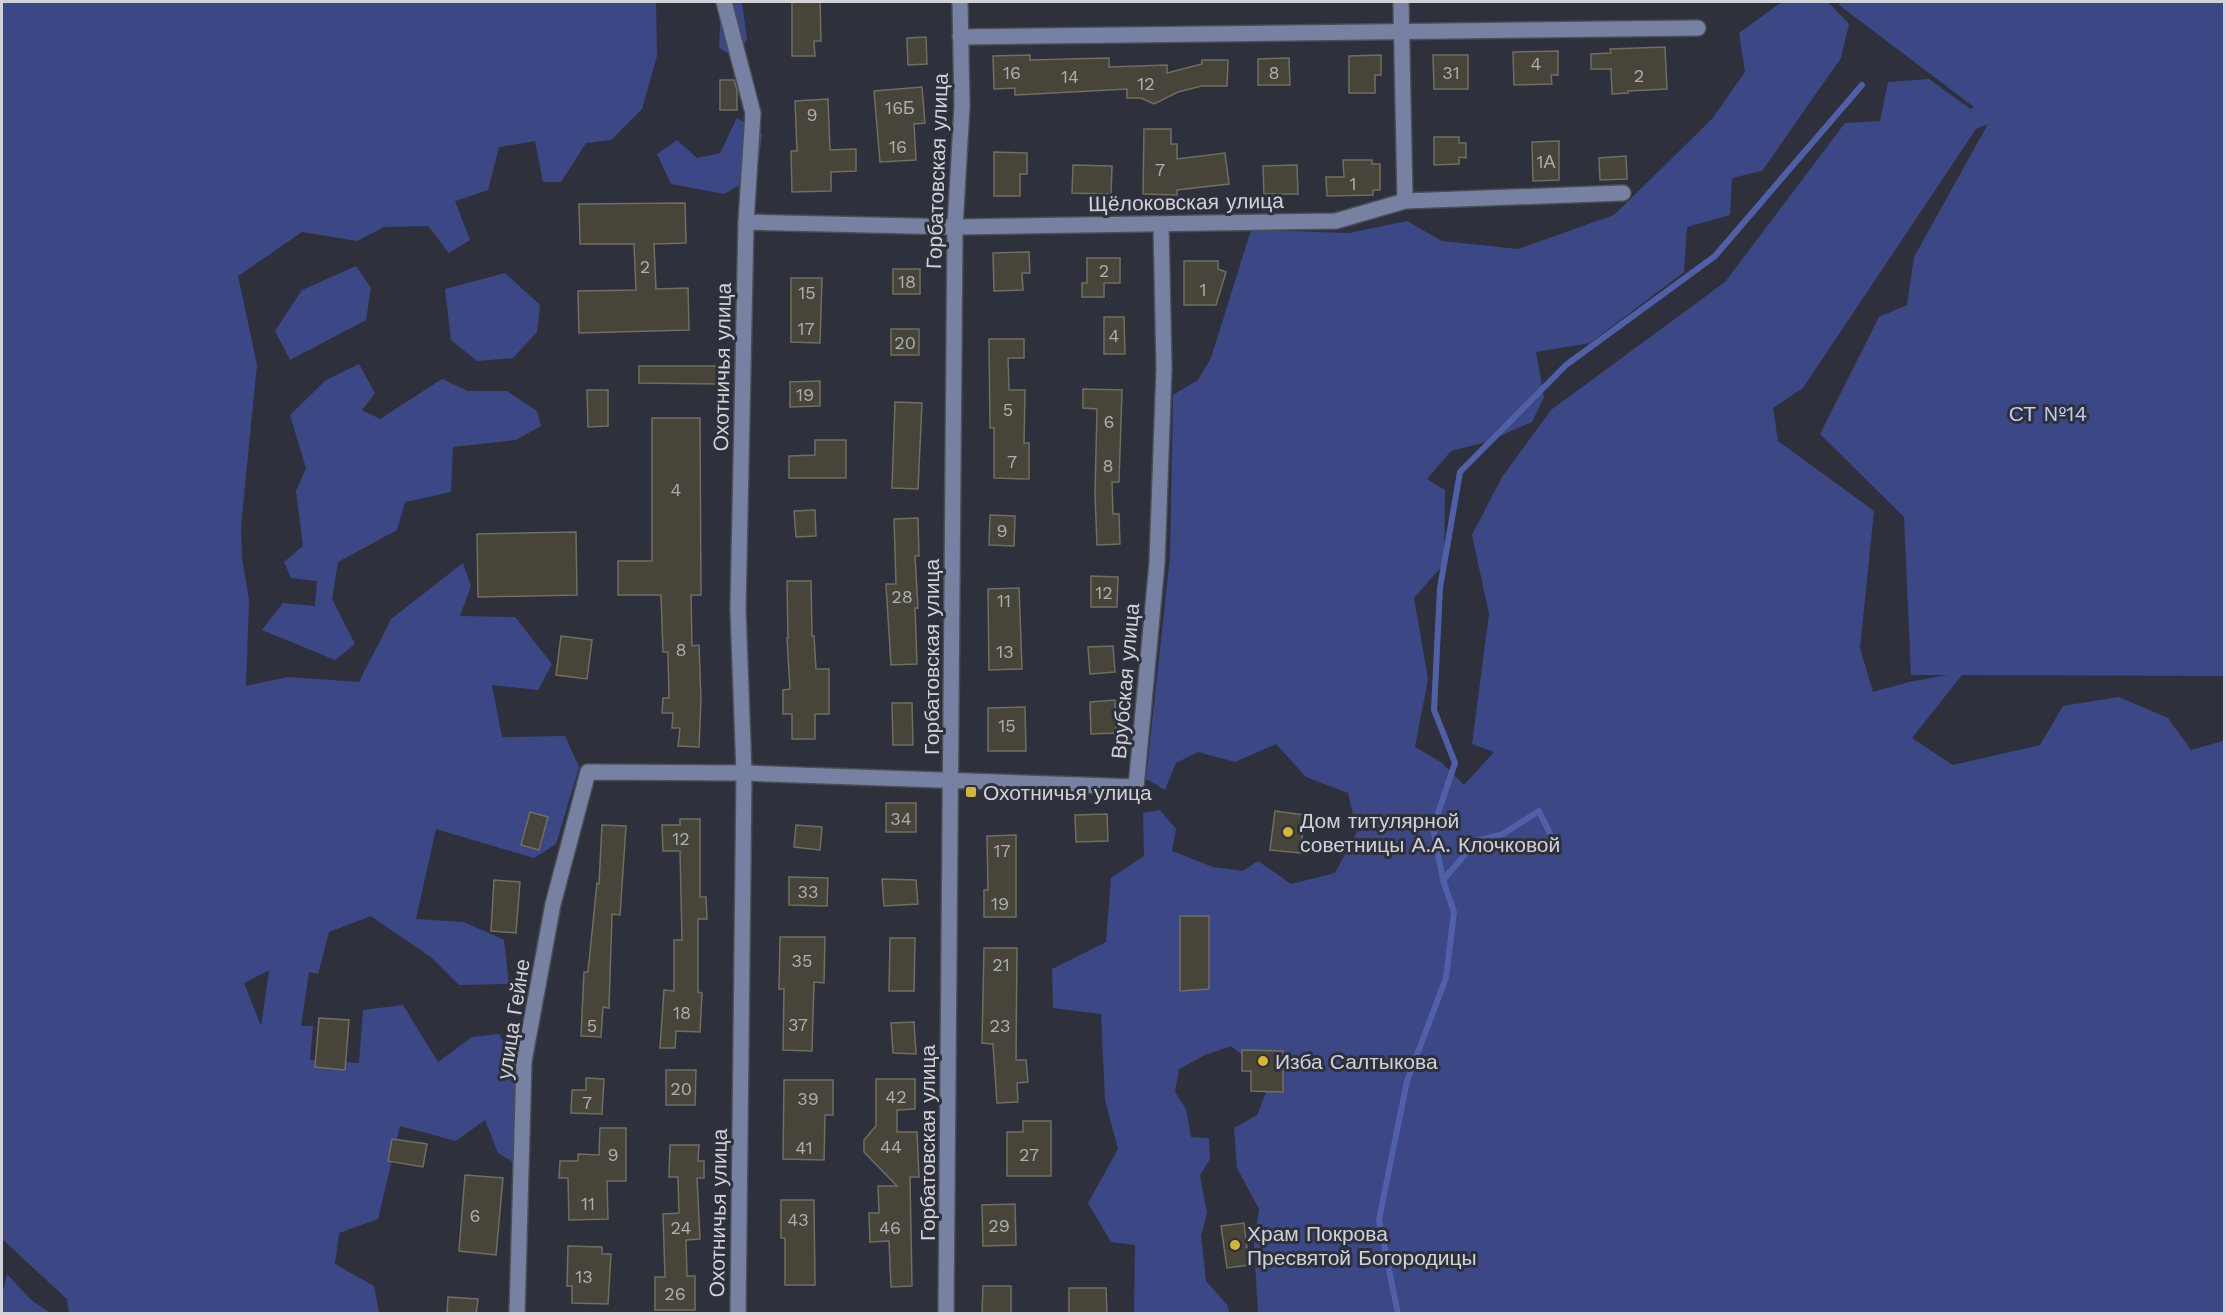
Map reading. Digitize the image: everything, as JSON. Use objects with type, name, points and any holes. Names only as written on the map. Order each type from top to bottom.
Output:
[{"type":"street","name":"Охотничья улица","points":[[724,2],[753,113],[746,222],[738,609],[744,773],[738,1314]]},
{"type":"street","name":"Горбатовская улица","points":[[946,1314],[955,227],[962,106],[960,2]]},
{"type":"street","points":[[1401,2],[1405,201]]},
{"type":"street","points":[[960,37],[1698,28]]},
{"type":"street","name":"Щёлоковская улица","points":[[746,222],[955,227],[1336,221],[1405,201],[1623,193]]},
{"type":"street","name":"Врубская улица","points":[[588,772],[744,773],[1136,787],[1157,563],[1164,369],[1161,224]]},
{"type":"street","name":"улица Гейне","points":[[517,1314],[524,1061],[553,904],[588,772]]},
{"type":"green space","points":[[2,2],[656,2],[657,56],[642,109],[611,140],[586,143],[561,182],[543,182],[535,141],[499,147],[488,190],[455,201],[470,240],[449,253],[428,226],[384,227],[357,241],[302,232],[238,276],[257,365],[241,526],[242,558],[249,600],[246,686],[288,677],[359,682],[391,619],[463,563],[471,586],[460,616],[515,617],[552,664],[538,690],[492,685],[502,737],[565,736],[579,767],[556,844],[534,858],[436,829],[416,919],[464,922],[504,940],[509,984],[459,985],[432,958],[371,916],[329,932],[318,974],[309,972],[301,1026],[313,1026],[310,1060],[359,1063],[363,1010],[403,1005],[438,1062],[472,1037],[499,1034],[526,1078],[518,1151],[513,1162],[498,1153],[485,1120],[456,1141],[400,1126],[378,1219],[339,1233],[335,1264],[374,1286],[379,1313],[69,1313],[67,1299],[2,1239]],"holes":[[[269,971],[261,1026],[244,983]]]},
{"type":"green space","points":[[721,2],[742,2],[747,39],[736,58],[719,48]]},
{"type":"green space","name":"СТ №14","points":[[1828,2],[1849,24],[1841,58],[1762,171],[1732,178],[1730,215],[1687,227],[1684,272],[1590,343],[1536,352],[1544,397],[1532,422],[1486,442],[1451,451],[1427,479],[1445,490],[1444,564],[1414,598],[1428,679],[1415,747],[1441,762],[1464,785],[1494,752],[1472,744],[1489,614],[1472,535],[1502,477],[1551,410],[1725,282],[1845,123],[1880,121],[1888,82],[1929,79],[1970,109],[1974,107],[1839,5],[1840,2],[2224,2],[2224,676],[1962,675],[1912,738],[1953,765],[2040,745],[2063,706],[2119,697],[2168,718],[2191,750],[2223,741],[2224,734],[2224,1313],[1258,1313],[1254,1245],[1259,1209],[1237,1168],[1234,1128],[1257,1115],[1266,1092],[1256,1066],[1231,1046],[1205,1055],[1179,1069],[1175,1092],[1186,1109],[1191,1137],[1209,1138],[1210,1159],[1200,1175],[1207,1213],[1201,1236],[1206,1281],[1228,1306],[1229,1313],[1134,1313],[1135,1245],[1111,1242],[1088,1203],[1118,1149],[1105,1100],[1101,1014],[1053,1008],[1052,969],[1106,942],[1111,878],[1144,856],[1143,813],[1160,810],[1176,829],[1172,851],[1213,867],[1243,871],[1258,861],[1291,884],[1335,873],[1357,832],[1348,793],[1306,777],[1276,744],[1235,762],[1198,752],[1176,763],[1165,790],[1146,779],[1170,557],[1173,395],[1198,380],[1211,358],[1251,230],[1349,233],[1407,221],[1442,241],[1518,249],[1614,215],[1712,119],[1745,72],[1739,33],[1779,4]],"holes":[[[1988,124],[1914,257],[1907,305],[1879,317],[1820,434],[1904,517],[1911,675],[1948,675],[1873,692],[1860,648],[1874,511],[1778,441],[1773,408],[1803,388],[1976,129]]]},
{"type":"green space","points":[[737,118],[762,134],[757,175],[724,194],[671,184],[657,154],[677,140],[697,158],[720,153]]},
{"type":"green space","points":[[356,266],[371,288],[366,320],[290,360],[275,331],[302,290]]},
{"type":"green space","points":[[505,273],[540,305],[537,332],[513,358],[477,361],[451,340],[445,289]]},
{"type":"green space","points":[[359,364],[375,393],[362,410],[380,419],[442,379],[468,391],[507,391],[537,411],[541,426],[516,440],[453,447],[451,492],[405,502],[397,530],[338,562],[332,599],[355,644],[335,660],[262,630],[283,603],[315,606],[317,581],[291,578],[284,562],[303,546],[296,491],[306,468],[290,415],[326,380]]},
{"type":"green space","points":[[7,1274],[30,1299],[50,1313],[2,1313],[2,1295]]},
{"type":"building","points":[[792,2],[820,2],[821,41],[814,41],[815,56],[792,56]]},
{"type":"building","points":[[926,37],[927,64],[908,65],[907,38]]},
{"type":"building","points":[[1665,47],[1667,89],[1612,94],[1611,69],[1591,69],[1591,54],[1611,53],[1610,49]]},
{"type":"building","points":[[1558,51],[1558,75],[1551,75],[1552,84],[1514,85],[1513,52]]},
{"type":"building","points":[[1030,55],[1030,60],[1109,58],[1109,67],[1167,65],[1167,73],[1202,64],[1202,60],[1228,60],[1227,86],[1202,86],[1178,92],[1154,104],[1141,98],[1127,98],[1127,89],[1015,95],[1015,88],[994,89],[993,56]]},
{"type":"building","points":[[1381,55],[1381,75],[1375,75],[1375,93],[1349,93],[1349,56]]},
{"type":"building","points":[[1433,55],[1468,55],[1468,89],[1434,89]]},
{"type":"building","points":[[1289,58],[1290,85],[1258,85],[1258,59]]},
{"type":"building","points":[[720,80],[734,80],[737,90],[737,110],[720,110]]},
{"type":"building","points":[[922,87],[925,123],[914,124],[916,160],[880,162],[874,91]]},
{"type":"building","points":[[828,99],[830,150],[856,149],[856,171],[831,172],[831,191],[792,192],[791,151],[797,151],[795,101]]},
{"type":"building","points":[[1144,129],[1171,129],[1171,144],[1177,144],[1177,159],[1225,153],[1229,184],[1177,190],[1177,195],[1143,194]]},
{"type":"building","points":[[1434,137],[1459,137],[1459,143],[1466,143],[1466,158],[1459,157],[1459,164],[1434,165]]},
{"type":"building","points":[[1559,141],[1559,180],[1533,181],[1532,142]]},
{"type":"building","points":[[994,152],[1027,153],[1027,174],[1020,174],[1020,196],[994,196]]},
{"type":"building","points":[[1626,156],[1627,179],[1600,180],[1599,158]]},
{"type":"building","points":[[1343,160],[1372,160],[1372,164],[1380,164],[1380,190],[1373,190],[1373,195],[1327,196],[1326,177],[1344,177]]},
{"type":"building","points":[[1073,165],[1112,166],[1111,194],[1072,193]]},
{"type":"building","points":[[1297,165],[1298,194],[1264,194],[1263,166]]},
{"type":"building","points":[[685,203],[686,243],[654,244],[656,289],[688,288],[689,330],[579,333],[578,291],[636,290],[634,244],[580,244],[579,204]]},
{"type":"building","points":[[1029,252],[1030,273],[1022,273],[1023,290],[994,291],[993,253]]},
{"type":"building","points":[[1087,258],[1120,258],[1120,283],[1104,283],[1104,297],[1082,297],[1082,283],[1087,283]]},
{"type":"building","points":[[1184,261],[1218,261],[1218,269],[1226,272],[1216,305],[1184,305]]},
{"type":"building","points":[[893,269],[920,269],[920,294],[893,294]]},
{"type":"building","points":[[791,278],[822,278],[820,343],[791,342]]},
{"type":"building","points":[[1104,317],[1124,317],[1125,354],[1104,354]]},
{"type":"building","points":[[891,329],[919,329],[919,355],[891,355]]},
{"type":"building","points":[[989,339],[1024,339],[1024,358],[1008,358],[1009,390],[1025,390],[1024,443],[1029,443],[1029,479],[994,478],[994,428],[990,428]]},
{"type":"building","points":[[639,366],[717,366],[717,384],[639,383]]},
{"type":"building","points":[[820,381],[820,406],[790,407],[790,382]]},
{"type":"building","points":[[1083,389],[1122,390],[1119,482],[1112,482],[1113,514],[1119,514],[1120,544],[1097,545],[1095,494],[1097,409],[1083,408]]},
{"type":"building","points":[[587,390],[608,390],[608,426],[588,427]]},
{"type":"building","points":[[895,402],[922,403],[918,489],[892,488]]},
{"type":"building","points":[[652,418],[700,418],[701,595],[691,595],[692,646],[699,645],[701,700],[699,747],[678,746],[680,728],[672,728],[673,713],[662,713],[663,698],[669,698],[668,652],[663,652],[661,595],[618,595],[618,561],[652,561]]},
{"type":"building","points":[[815,440],[846,440],[846,478],[789,478],[789,456],[815,455]]},
{"type":"building","points":[[815,510],[816,536],[796,537],[794,511]]},
{"type":"building","points":[[990,515],[1015,516],[1014,546],[989,545]]},
{"type":"building","points":[[918,518],[919,556],[915,556],[918,608],[915,608],[917,664],[891,665],[886,584],[896,584],[894,519]]},
{"type":"building","points":[[576,532],[577,595],[478,597],[477,534]]},
{"type":"building","points":[[1091,576],[1118,577],[1117,607],[1091,607]]},
{"type":"building","points":[[787,581],[811,581],[812,636],[814,636],[816,669],[829,669],[829,714],[815,714],[815,739],[792,739],[792,714],[783,714],[783,690],[790,689]]},
{"type":"building","points":[[1019,588],[1022,669],[989,670],[988,589]]},
{"type":"building","points":[[561,636],[592,640],[587,679],[556,675]]},
{"type":"building","points":[[1113,646],[1115,672],[1090,674],[1088,647]]},
{"type":"building","points":[[1115,700],[1116,733],[1091,734],[1090,702]]},
{"type":"building","points":[[892,703],[912,703],[913,745],[893,745]]},
{"type":"building","points":[[1025,707],[1026,751],[988,751],[988,708]]},
{"type":"building","points":[[886,803],[916,803],[916,832],[886,832]]},
{"type":"building","name":"Дом титулярной советницы А.А. Клочковой","points":[[1275,811],[1305,815],[1300,853],[1270,850]]},
{"type":"building","points":[[530,812],[548,817],[539,850],[521,845]]},
{"type":"building","points":[[1107,814],[1108,841],[1076,842],[1075,815]]},
{"type":"building","points":[[680,819],[700,819],[700,897],[706,897],[707,919],[698,919],[698,992],[702,993],[700,1032],[676,1031],[675,1048],[660,1048],[664,990],[674,991],[674,940],[682,940],[680,851],[663,851],[662,825],[680,825]]},
{"type":"building","points":[[602,825],[626,826],[620,915],[612,914],[609,1008],[603,1007],[601,1037],[581,1036],[584,972],[588,972],[597,883],[599,884]]},
{"type":"building","points":[[796,825],[822,827],[820,850],[794,847]]},
{"type":"building","points":[[1016,835],[1016,917],[984,917],[984,890],[988,890],[987,836]]},
{"type":"building","points":[[789,877],[828,878],[827,906],[789,905]]},
{"type":"building","points":[[882,879],[916,880],[918,904],[884,906]]},
{"type":"building","points":[[494,880],[520,882],[516,933],[491,931]]},
{"type":"building","points":[[1180,916],[1209,916],[1209,989],[1180,991]]},
{"type":"building","points":[[780,937],[825,937],[824,983],[814,982],[812,1051],[783,1050],[784,989],[779,989]]},
{"type":"building","points":[[890,938],[915,938],[914,991],[889,991]]},
{"type":"building","points":[[984,948],[1017,948],[1016,1060],[1026,1060],[1028,1082],[1017,1083],[1018,1102],[997,1103],[993,1044],[982,1043]]},
{"type":"building","points":[[319,1018],[349,1020],[345,1070],[315,1067]]},
{"type":"building","points":[[914,1022],[916,1054],[893,1053],[891,1023]]},
{"type":"building","name":"Изба Салтыкова","points":[[1242,1050],[1283,1051],[1283,1092],[1251,1091],[1251,1071],[1242,1071]]},
{"type":"building","points":[[666,1070],[696,1070],[695,1105],[666,1105]]},
{"type":"building","points":[[586,1078],[604,1079],[602,1114],[571,1113],[572,1090],[586,1090]]},
{"type":"building","points":[[876,1079],[915,1079],[915,1109],[897,1110],[897,1132],[917,1132],[919,1177],[910,1177],[912,1286],[891,1287],[889,1241],[870,1242],[869,1213],[879,1213],[878,1186],[897,1186],[864,1152],[864,1140],[876,1126]]},
{"type":"building","points":[[784,1080],[833,1080],[833,1115],[825,1115],[824,1160],[783,1159]]},
{"type":"building","points":[[1023,1121],[1051,1121],[1051,1176],[1007,1176],[1007,1132],[1023,1132]]},
{"type":"building","points":[[600,1128],[626,1128],[626,1181],[607,1181],[608,1219],[569,1220],[568,1178],[559,1178],[560,1161],[578,1161],[578,1154],[599,1155]]},
{"type":"building","points":[[392,1139],[427,1144],[423,1167],[388,1161]]},
{"type":"building","points":[[670,1145],[699,1145],[698,1161],[704,1161],[704,1178],[697,1178],[700,1239],[686,1240],[687,1276],[695,1276],[695,1310],[655,1310],[655,1277],[665,1277],[663,1214],[679,1213],[678,1177],[669,1177]]},
{"type":"building","points":[[465,1175],[503,1178],[496,1255],[459,1251]]},
{"type":"building","points":[[781,1200],[814,1200],[815,1285],[785,1285],[785,1238],[781,1238]]},
{"type":"building","points":[[1015,1204],[1016,1245],[983,1246],[982,1205]]},
{"type":"building","name":"Храм Покрова Пресвятой Богородицы","points":[[1244,1223],[1249,1265],[1227,1268],[1221,1226]]},
{"type":"building","points":[[568,1246],[602,1247],[602,1254],[611,1254],[608,1304],[572,1303],[572,1286],[567,1286]]},
{"type":"building","points":[[983,1286],[1011,1286],[1011,1314],[982,1314]]},
{"type":"building","points":[[1069,1288],[1106,1288],[1107,1314],[1069,1314]]},
{"type":"building","points":[[448,1297],[478,1299],[476,1314],[447,1314]]},
{"type":"waterway","points":[[1398,1314],[1379,1220],[1407,1081],[1446,978],[1454,912],[1443,880],[1433,828],[1455,763],[1434,710],[1440,588],[1460,472],[1566,365],[1715,256],[1862,85]]},
{"type":"waterway","points":[[1443,880],[1477,841],[1503,834],[1539,811],[1554,842]]},
{"type":"place","name":"Охотничья улица","points":[[971,792]]},
{"type":"place","name":"Дом титулярной советницы А.А. Клочковой","points":[[1288,832]]},
{"type":"place","name":"Изба Салтыкова","points":[[1263,1061]]},
{"type":"place","name":"Храм Покрова Пресвятой Богородицы","points":[[1235,1245]]}]
